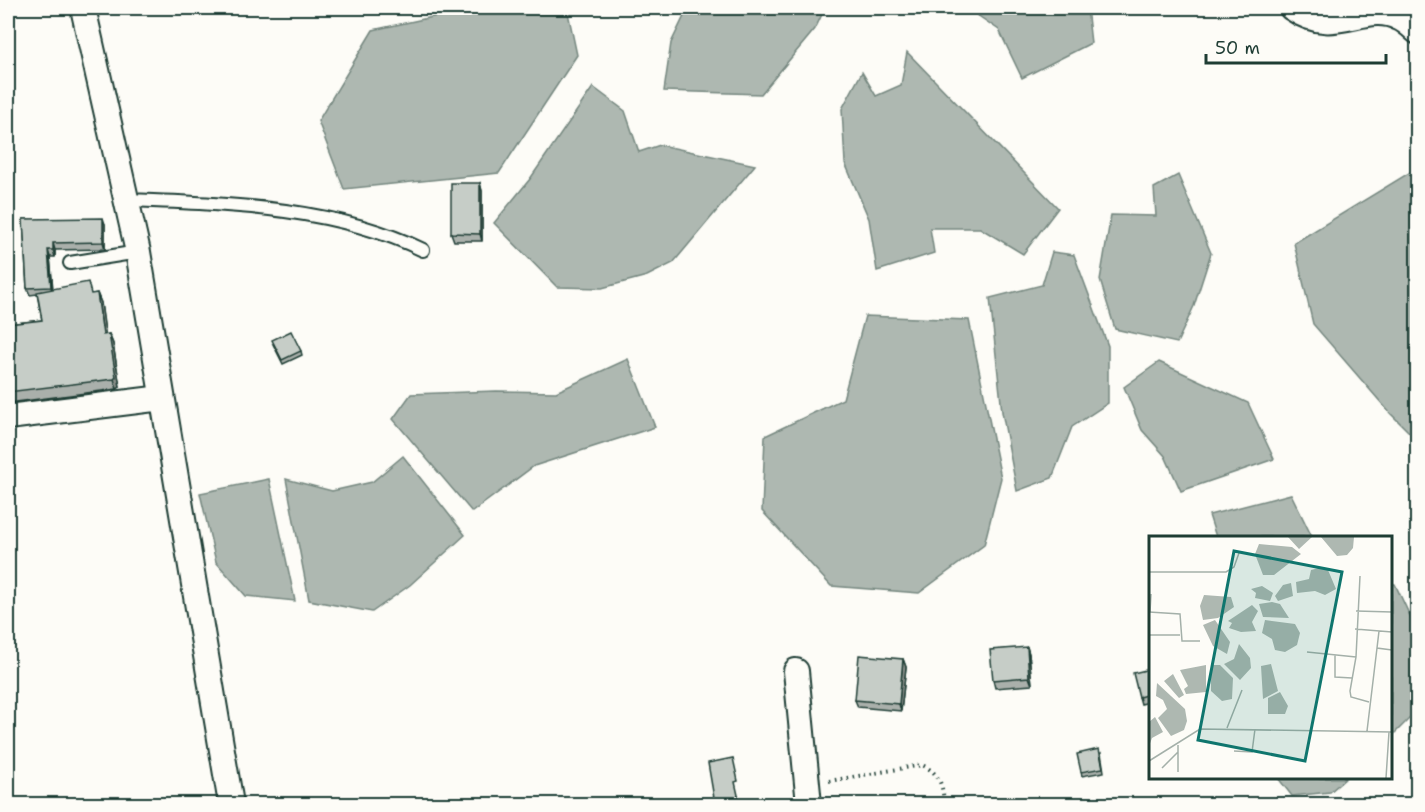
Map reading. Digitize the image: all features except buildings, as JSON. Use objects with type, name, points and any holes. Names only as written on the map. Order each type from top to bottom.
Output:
[{"type":"street","points":[[83,8],[138,252],[231,804]]},
{"type":"street","points":[[1292,8],[1307,18],[1330,22],[1384,14],[1399,17],[1418,32]]},
{"type":"street","points":[[8,417],[162,398]]},
{"type":"street","points":[[796,671],[808,795]]},
{"type":"lane","points":[[126,200],[200,203],[307,214],[388,233],[423,250]]},
{"type":"lane","points":[[70,263],[138,252]]},
{"type":"path","points":[[808,795],[922,765],[933,770],[943,786],[944,804]]},
{"type":"shaded area","points":[[474,8],[567,8],[577,55],[499,173],[344,189],[318,121],[373,30]]},
{"type":"shaded area","points":[[688,8],[825,8],[815,29],[761,94],[664,91],[671,43]]},
{"type":"shaded area","points":[[967,8],[1087,8],[1091,43],[1022,78],[999,30]]},
{"type":"shaded area","points":[[907,52],[1058,208],[1023,254],[980,228],[930,228],[934,253],[877,271],[869,219],[845,163],[842,109],[862,72],[876,96],[901,85]]},
{"type":"shaded area","points":[[593,87],[625,111],[639,152],[660,145],[755,165],[673,263],[647,276],[602,288],[557,287],[494,223],[530,179]]},
{"type":"shaded area","points":[[1417,168],[1417,440],[1390,413],[1313,324],[1294,243]]},
{"type":"shaded area","points":[[1178,175],[1211,253],[1194,306],[1177,343],[1115,329],[1100,280],[1111,215],[1156,216],[1154,188]]},
{"type":"shaded area","points":[[1052,252],[1074,255],[1108,346],[1108,403],[1072,427],[1052,478],[1017,491],[1002,412],[990,298],[1042,285]]},
{"type":"shaded area","points":[[865,316],[969,320],[1001,478],[984,545],[919,593],[831,586],[762,511],[765,436],[843,399]]},
{"type":"shaded area","points":[[628,359],[655,427],[534,466],[472,512],[393,419],[411,394],[496,391],[556,392]]},
{"type":"shaded area","points":[[1159,362],[1248,403],[1274,459],[1181,491],[1165,456],[1142,430],[1124,387]]},
{"type":"shaded area","points":[[403,456],[465,535],[410,585],[372,612],[309,600],[286,479],[332,491],[372,482]]},
{"type":"shaded area","points":[[269,479],[295,601],[246,596],[216,562],[200,493]]},
{"type":"shaded area","points":[[1291,494],[1312,536],[1216,536],[1209,515]]},
{"type":"shaded area","points":[[1392,584],[1395,584],[1417,631],[1418,710],[1392,736]]},
{"type":"shaded area","points":[[1279,779],[1345,779],[1330,792],[1292,796]]}]
